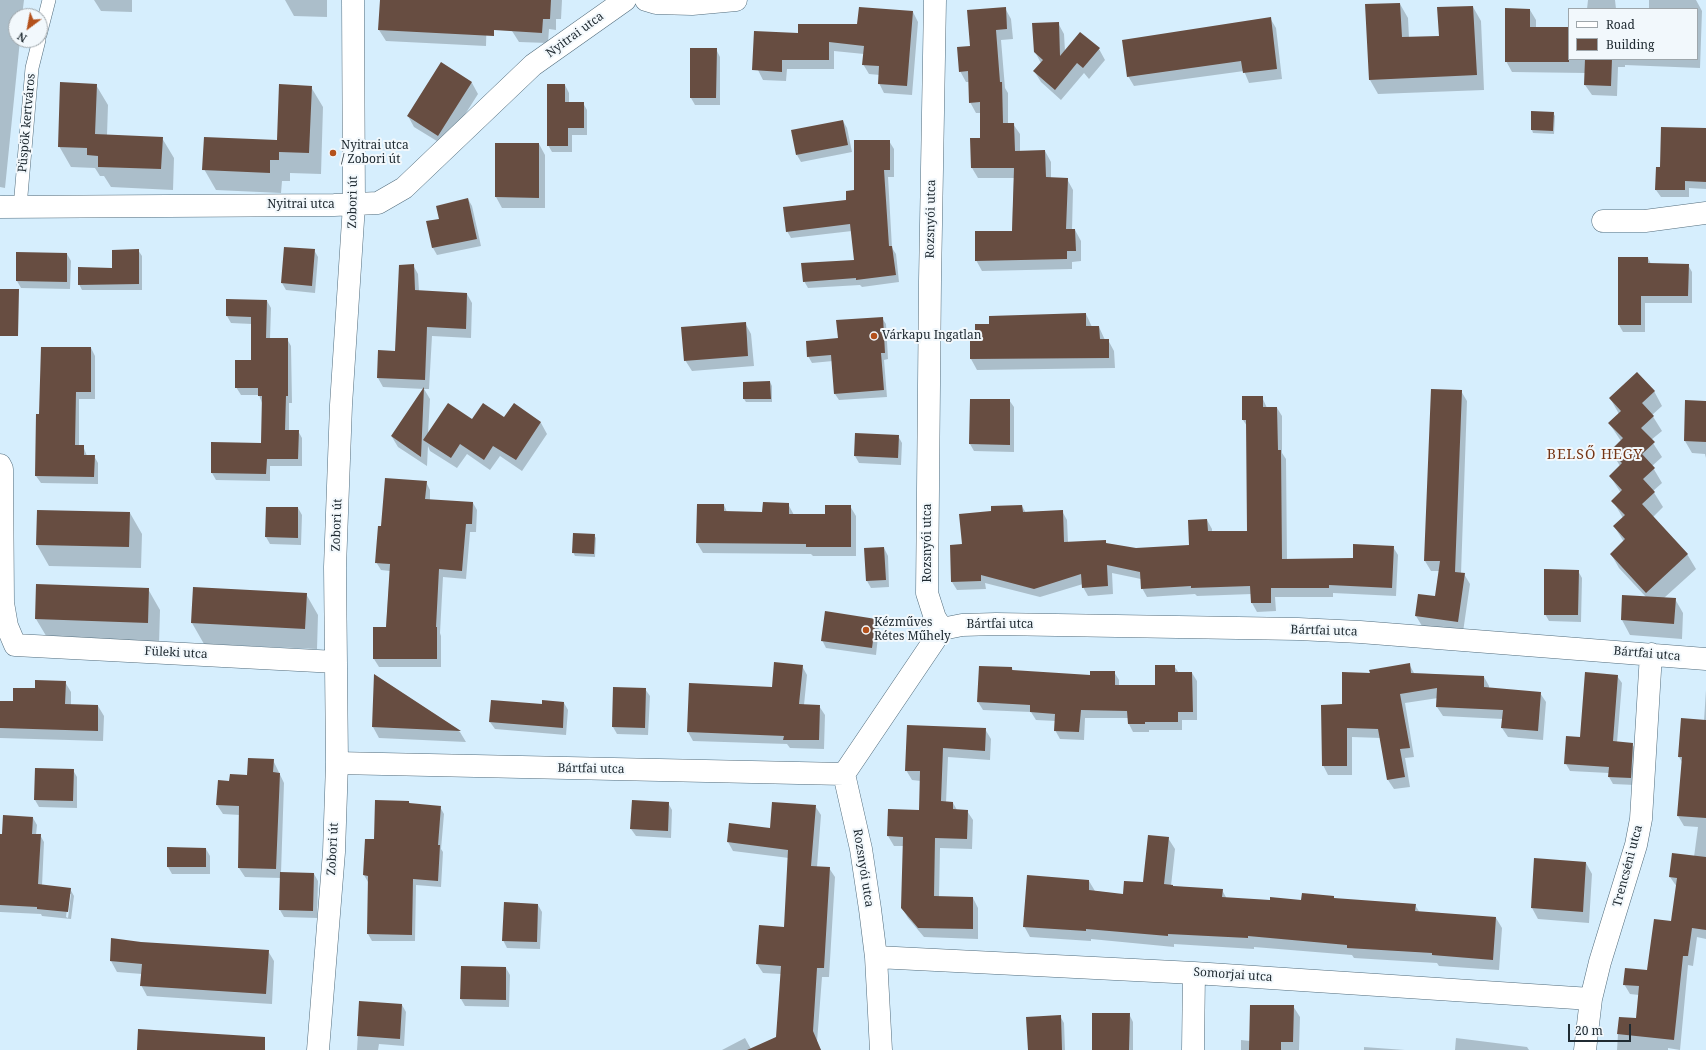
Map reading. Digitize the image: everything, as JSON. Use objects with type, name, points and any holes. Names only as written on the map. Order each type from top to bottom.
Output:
[{"type":"street","name":"Zobori út","points":[[318,1050],[334,852],[337,763],[335,567],[341,405],[354,205],[352,95],[353,0]]},
{"type":"street","name":"Nyitrai utca","points":[[10,207],[354,205],[378,203],[404,188],[533,66],[625,0]]},
{"type":"street","points":[[646,0],[656,3],[692,4],[736,0]]},
{"type":"street","name":"Rozsnyói utca","points":[[935,0],[927,593],[935,618],[942,629]]},
{"type":"street","points":[[1603,221],[1645,222],[1706,213]]},
{"type":"street","name":"Füleki utca","points":[[0,465],[2,469],[2,603],[7,626],[8,645],[336,662]]},
{"type":"street","name":"Bártfai utca","points":[[942,629],[962,625],[996,624],[1298,629],[1360,632],[1706,658]]},
{"type":"street","points":[[844,774],[942,629]]},
{"type":"street","name":"Trencséni utca","points":[[1584,1050],[1591,999],[1600,962],[1639,832],[1651,654]]},
{"type":"street","name":"Bártfai utca","points":[[337,763],[844,774]]},
{"type":"street","name":"Rozsnyói utca","points":[[844,774],[861,849],[876,957],[881,1050]]},
{"type":"street","name":"Somorjai utca","points":[[876,957],[1194,972],[1591,999]]},
{"type":"street","points":[[1193,1050],[1194,972]]},
{"type":"lane","name":"Püspök kertváros","points":[[10,207],[32,68],[37,48]]},
{"type":"building","points":[[380,0],[551,0],[550,19],[543,19],[542,33],[494,30],[494,36],[378,30]]},
{"type":"building","points":[[1400,3],[1402,37],[1439,36],[1437,7],[1473,6],[1477,75],[1369,80],[1365,4]]},
{"type":"building","points":[[859,7],[913,11],[907,86],[878,84],[879,66],[862,65],[864,46],[829,42],[829,60],[782,60],[782,72],[752,70],[754,31],[798,33],[798,24],[857,24]]},
{"type":"building","points":[[1006,7],[1007,29],[996,30],[1000,82],[1002,82],[1003,123],[1014,123],[1015,151],[1045,150],[1046,177],[1068,178],[1066,229],[1075,229],[1076,251],[1067,251],[1067,259],[975,261],[975,231],[1012,231],[1014,168],[971,168],[970,138],[980,138],[980,102],[969,103],[968,71],[959,72],[957,47],[970,46],[967,10]]},
{"type":"building","points":[[1505,8],[1530,9],[1530,27],[1568,27],[1569,62],[1505,62]]},
{"type":"building","points":[[1271,17],[1277,69],[1243,73],[1241,61],[1127,77],[1122,40]]},
{"type":"building","points":[[1059,22],[1060,56],[1080,32],[1100,48],[1083,68],[1077,63],[1055,90],[1033,71],[1043,60],[1034,52],[1032,23]]},
{"type":"building","points":[[690,48],[717,48],[716,98],[690,98]]},
{"type":"building","points":[[1585,60],[1612,60],[1611,86],[1584,85]]},
{"type":"building","points":[[441,62],[472,82],[438,136],[407,116]]},
{"type":"building","points":[[60,82],[97,84],[95,134],[163,137],[161,169],[98,167],[98,156],[87,155],[87,148],[58,147]]},
{"type":"building","points":[[279,84],[312,86],[309,153],[279,152],[279,160],[270,160],[270,173],[202,170],[204,137],[277,140]]},
{"type":"building","points":[[547,84],[565,84],[565,102],[584,102],[584,128],[568,128],[568,146],[547,146]]},
{"type":"building","points":[[1531,111],[1554,112],[1553,131],[1531,130]]},
{"type":"building","points":[[843,120],[848,145],[796,155],[791,130]]},
{"type":"building","points":[[1661,127],[1706,128],[1706,182],[1685,181],[1685,190],[1655,190],[1656,167],[1660,167]]},
{"type":"building","points":[[854,140],[890,140],[890,170],[884,170],[889,246],[892,246],[896,275],[856,280],[856,278],[803,282],[801,263],[854,260],[850,224],[786,232],[783,207],[846,200],[846,191],[854,190]]},
{"type":"building","points":[[495,143],[539,143],[539,198],[495,197]]},
{"type":"building","points":[[468,198],[477,239],[432,248],[426,221],[439,219],[436,206]]},
{"type":"building","points":[[284,247],[315,249],[312,286],[281,283]]},
{"type":"building","points":[[139,249],[139,284],[78,285],[78,267],[112,268],[112,250]]},
{"type":"building","points":[[16,252],[67,253],[67,282],[16,281]]},
{"type":"building","points":[[1618,257],[1648,257],[1648,263],[1689,264],[1688,296],[1641,296],[1641,325],[1618,325]]},
{"type":"building","points":[[414,264],[415,290],[467,293],[466,329],[427,327],[425,380],[377,378],[378,350],[395,351],[399,265]]},
{"type":"building","points":[[0,289],[19,289],[18,336],[0,336]]},
{"type":"building","points":[[226,299],[267,300],[266,338],[288,338],[288,396],[286,396],[285,430],[299,430],[298,459],[267,459],[266,474],[211,473],[211,442],[261,443],[262,396],[258,396],[258,388],[235,388],[235,360],[251,360],[251,317],[226,316]]},
{"type":"building","points":[[1086,313],[1086,326],[1099,326],[1100,339],[1109,339],[1109,358],[970,359],[970,336],[975,336],[975,324],[989,324],[989,316]]},
{"type":"building","points":[[883,317],[885,353],[881,353],[884,390],[834,394],[831,355],[807,357],[806,341],[838,338],[836,320]]},
{"type":"building","points":[[746,322],[748,356],[684,361],[681,327]]},
{"type":"building","points":[[41,347],[91,347],[91,392],[76,392],[75,445],[84,445],[84,455],[95,455],[94,477],[35,476],[36,414],[39,414]]},
{"type":"building","points":[[1637,372],[1655,391],[1642,403],[1654,416],[1641,428],[1655,442],[1642,454],[1655,468],[1643,479],[1655,492],[1642,504],[1688,554],[1646,593],[1610,554],[1625,539],[1613,526],[1625,515],[1611,501],[1622,490],[1609,476],[1622,463],[1610,451],[1623,438],[1608,423],[1621,411],[1609,398]]},
{"type":"building","points":[[770,381],[771,399],[743,399],[743,382]]},
{"type":"building","points":[[424,387],[421,457],[391,436]]},
{"type":"building","points":[[1431,389],[1462,390],[1455,572],[1465,573],[1458,622],[1415,616],[1418,594],[1435,596],[1440,561],[1424,561]]},
{"type":"building","points":[[1242,396],[1263,396],[1263,407],[1277,407],[1278,450],[1281,450],[1282,559],[1353,558],[1353,544],[1394,546],[1392,588],[1329,585],[1329,588],[1271,588],[1271,603],[1251,603],[1250,586],[1191,588],[1191,586],[1141,589],[1140,572],[1107,565],[1108,586],[1082,588],[1081,574],[1034,589],[981,575],[981,581],[951,582],[950,545],[962,544],[959,514],[991,511],[991,506],[1022,505],[1023,512],[1063,510],[1064,542],[1106,540],[1106,543],[1136,548],[1189,545],[1188,520],[1207,519],[1208,531],[1247,531],[1246,420],[1242,420]]},
{"type":"building","points":[[970,399],[1010,399],[1010,445],[969,444]]},
{"type":"building","points":[[1685,400],[1706,401],[1706,442],[1684,441]]},
{"type":"building","points":[[448,403],[472,419],[483,403],[504,417],[514,403],[541,422],[516,460],[493,446],[484,460],[460,444],[451,458],[423,440]]},
{"type":"building","points":[[855,433],[899,435],[898,458],[854,456]]},
{"type":"building","points":[[385,478],[427,481],[425,499],[473,502],[472,524],[466,524],[462,571],[439,569],[436,627],[437,659],[373,659],[373,627],[386,627],[390,564],[375,563],[378,526],[381,526]]},
{"type":"building","points":[[763,502],[789,503],[789,514],[825,514],[825,505],[851,505],[851,547],[806,547],[806,544],[696,543],[697,504],[724,504],[724,511],[762,512]]},
{"type":"building","points":[[266,507],[298,507],[298,538],[265,537]]},
{"type":"building","points":[[37,510],[130,512],[129,547],[36,545]]},
{"type":"building","points":[[573,533],[595,534],[594,554],[572,553]]},
{"type":"building","points":[[884,547],[886,580],[866,581],[864,548]]},
{"type":"building","points":[[1544,569],[1579,570],[1578,615],[1544,615]]},
{"type":"building","points":[[36,584],[149,588],[148,623],[35,619]]},
{"type":"building","points":[[193,587],[307,593],[305,629],[191,623]]},
{"type":"building","points":[[1622,595],[1676,598],[1674,624],[1621,620]]},
{"type":"building","points":[[825,611],[876,619],[872,648],[821,641]]},
{"type":"building","points":[[774,662],[803,665],[799,704],[820,705],[819,740],[783,740],[784,736],[687,732],[689,683],[772,687]]},
{"type":"building","points":[[1410,663],[1411,673],[1484,676],[1484,687],[1541,692],[1538,731],[1501,728],[1503,710],[1436,707],[1437,688],[1400,694],[1410,748],[1400,749],[1405,777],[1387,780],[1378,729],[1347,728],[1347,766],[1322,766],[1321,705],[1342,704],[1342,672],[1370,673],[1369,670]]},
{"type":"building","points":[[1155,665],[1175,665],[1175,672],[1192,672],[1193,712],[1178,712],[1178,722],[1145,722],[1145,724],[1128,724],[1127,711],[1081,710],[1079,732],[1054,731],[1055,714],[1030,712],[1030,705],[977,702],[979,666],[1012,667],[1012,670],[1090,675],[1090,671],[1115,671],[1115,685],[1155,685]]},
{"type":"building","points":[[1585,672],[1618,675],[1613,741],[1633,743],[1631,778],[1608,777],[1609,767],[1564,764],[1566,736],[1580,737]]},
{"type":"building","points":[[374,674],[461,731],[372,727]]},
{"type":"building","points":[[35,680],[66,681],[65,704],[98,705],[98,731],[0,728],[0,701],[13,701],[13,688],[35,688]]},
{"type":"building","points":[[613,687],[646,688],[645,728],[612,727]]},
{"type":"building","points":[[491,700],[542,704],[542,700],[564,702],[563,728],[489,722]]},
{"type":"building","points":[[1681,718],[1706,720],[1706,818],[1677,816],[1682,757],[1678,757]]},
{"type":"building","points":[[907,725],[986,728],[985,751],[943,748],[941,801],[953,802],[953,809],[968,810],[967,839],[935,838],[934,896],[973,897],[973,929],[918,928],[901,908],[903,837],[887,836],[888,809],[919,810],[920,771],[905,771]]},
{"type":"building","points":[[248,758],[274,759],[273,772],[280,773],[276,869],[238,868],[239,806],[216,805],[218,780],[229,781],[230,774],[247,775]]},
{"type":"building","points":[[35,768],[74,769],[73,801],[34,800]]},
{"type":"building","points":[[375,800],[409,801],[409,803],[441,806],[438,845],[440,845],[438,881],[413,879],[412,935],[367,934],[368,876],[363,875],[365,839],[374,839]]},
{"type":"building","points":[[632,800],[669,802],[668,831],[630,829]]},
{"type":"building","points":[[772,802],[816,805],[811,866],[830,867],[824,968],[817,968],[813,1031],[821,1050],[747,1050],[776,1037],[781,966],[756,964],[759,925],[784,927],[788,850],[727,842],[729,823],[770,828]]},
{"type":"building","points":[[3,815],[33,817],[32,834],[41,834],[38,884],[71,888],[68,912],[37,909],[37,907],[0,905],[0,834],[2,834]]},
{"type":"building","points":[[1148,835],[1169,837],[1164,884],[1173,886],[1223,889],[1222,897],[1270,900],[1270,897],[1301,900],[1302,893],[1334,896],[1334,898],[1416,904],[1415,911],[1496,917],[1493,960],[1432,955],[1432,953],[1347,948],[1347,945],[1248,936],[1248,938],[1168,934],[1168,936],[1086,929],[1086,931],[1023,927],[1027,875],[1089,880],[1089,890],[1123,894],[1124,881],[1143,882]]},
{"type":"building","points":[[167,847],[206,848],[206,867],[167,867]]},
{"type":"building","points":[[1672,853],[1706,857],[1706,930],[1692,928],[1688,956],[1683,956],[1674,1040],[1617,1034],[1619,1017],[1636,1018],[1639,986],[1623,985],[1625,968],[1647,970],[1654,919],[1671,921],[1677,878],[1669,877]]},
{"type":"building","points":[[1534,858],[1586,862],[1583,912],[1531,908]]},
{"type":"building","points":[[280,872],[314,873],[313,911],[279,910]]},
{"type":"building","points":[[504,902],[538,904],[537,942],[502,941]]},
{"type":"building","points":[[111,938],[141,942],[269,950],[266,994],[140,986],[142,964],[110,961]]},
{"type":"building","points":[[461,966],[506,967],[506,1000],[460,999]]},
{"type":"building","points":[[359,1001],[402,1004],[400,1039],[357,1036]]},
{"type":"building","points":[[1250,1005],[1294,1005],[1293,1042],[1281,1042],[1281,1050],[1249,1050]]},
{"type":"building","points":[[1092,1013],[1130,1013],[1129,1050],[1092,1050]]},
{"type":"building","points":[[1061,1015],[1062,1050],[1028,1050],[1026,1017]]},
{"type":"building","points":[[138,1029],[265,1037],[265,1050],[137,1050]]},
{"type":"place","name":"Nyitrai utca / Zobori út","points":[[333,153]]},
{"type":"place","name":"Várkapu Ingatlan","points":[[874,336]]},
{"type":"place","name":"Kézműves Rétes Műhely","points":[[866,630]]},
{"type":"district","name":"BELSŐ HEGY","points":[[1595,455]]}]
